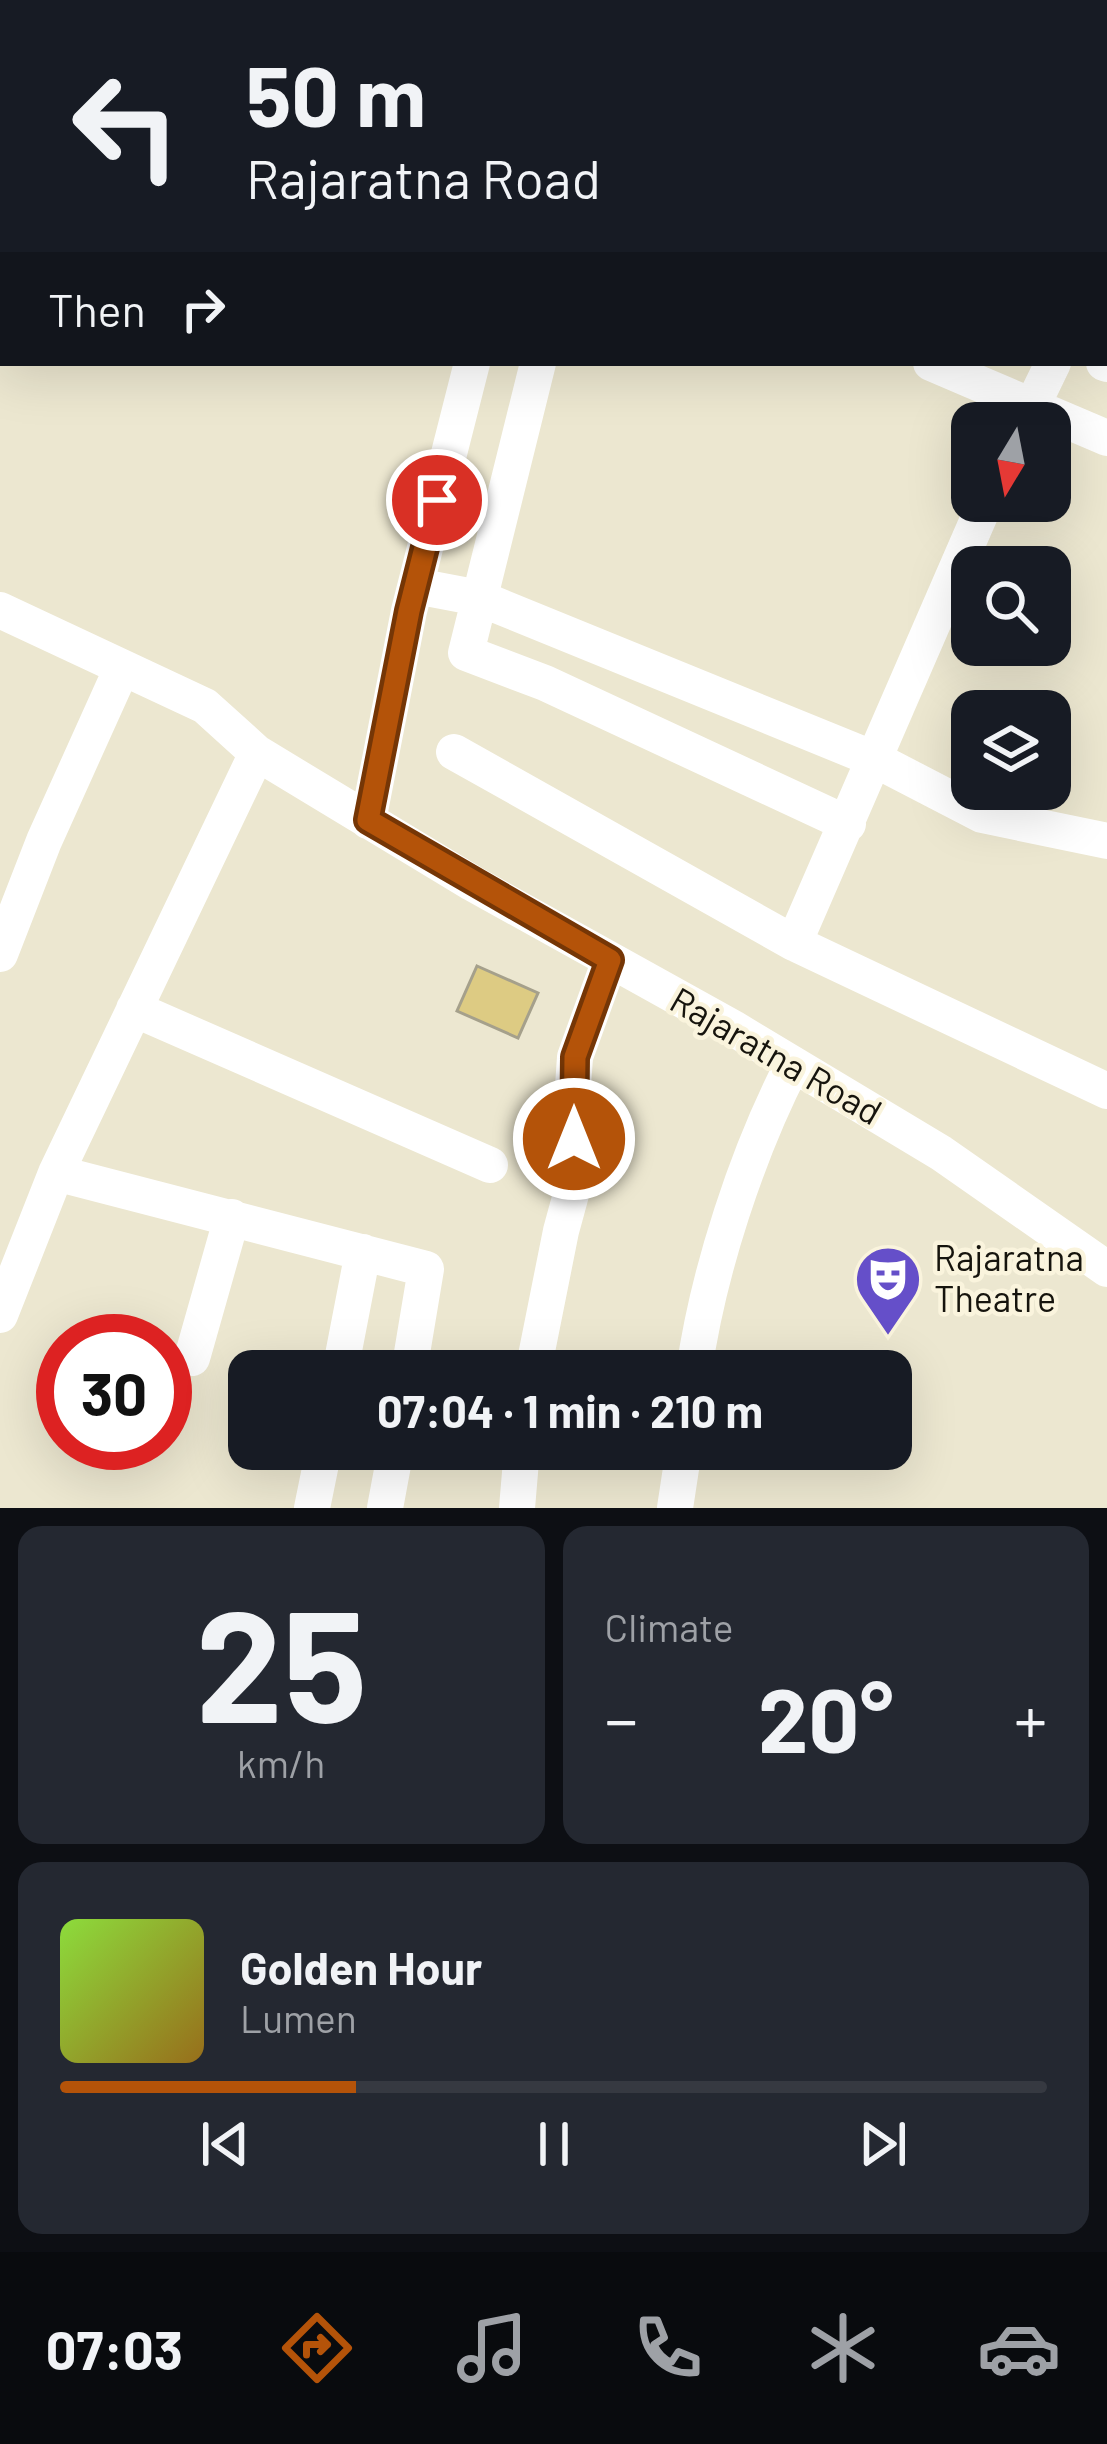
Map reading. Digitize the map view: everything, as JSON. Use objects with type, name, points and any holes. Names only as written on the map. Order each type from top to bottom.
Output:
[{"type":"street","points":[[368,820],[464,366]]},
{"type":"street","points":[[537,366],[466,653],[587,702],[848,824]]},
{"type":"street","points":[[937,366],[1005,402]]},
{"type":"street","points":[[1034,402],[1052,366]]},
{"type":"street","points":[[1071,427],[1107,438]]},
{"type":"street","points":[[794,943],[977,522]]},
{"type":"street","points":[[416,586],[479,598],[874,759],[982,815],[1107,842]]},
{"type":"street","name":"Rajaratna Road","points":[[0,610],[205,706],[257,754],[941,1153],[1107,1269]]},
{"type":"street","points":[[0,954],[122,668]]},
{"type":"street","points":[[454,752],[794,943],[1107,1091]]},
{"type":"street","points":[[0,1316],[56,1173],[257,754]]},
{"type":"street","points":[[537,1350],[576,1176],[575,1057],[610,960]]},
{"type":"street","points":[[134,1009],[490,1165]]},
{"type":"street","points":[[697,1350],[702,1315],[766,1116],[793,1064]]},
{"type":"street","points":[[56,1173],[426,1269],[413,1350]]},
{"type":"street","points":[[192,1358],[232,1217]]},
{"type":"street","points":[[344,1350],[363,1252]]},
{"type":"street","points":[[312,1508],[320,1470]]},
{"type":"street","points":[[386,1508],[392,1470]]},
{"type":"street","points":[[517,1508],[520,1470]]},
{"type":"street","points":[[676,1508],[681,1470]]},
{"type":"building","points":[[477,966],[538,993],[518,1038],[457,1011]]},
{"type":"place","name":"Rajaratna Theatre","points":[[888,1338]]},
{"type":"route","points":[[437,500],[409,611],[368,820],[610,960],[575,1057],[574,1139]]}]
